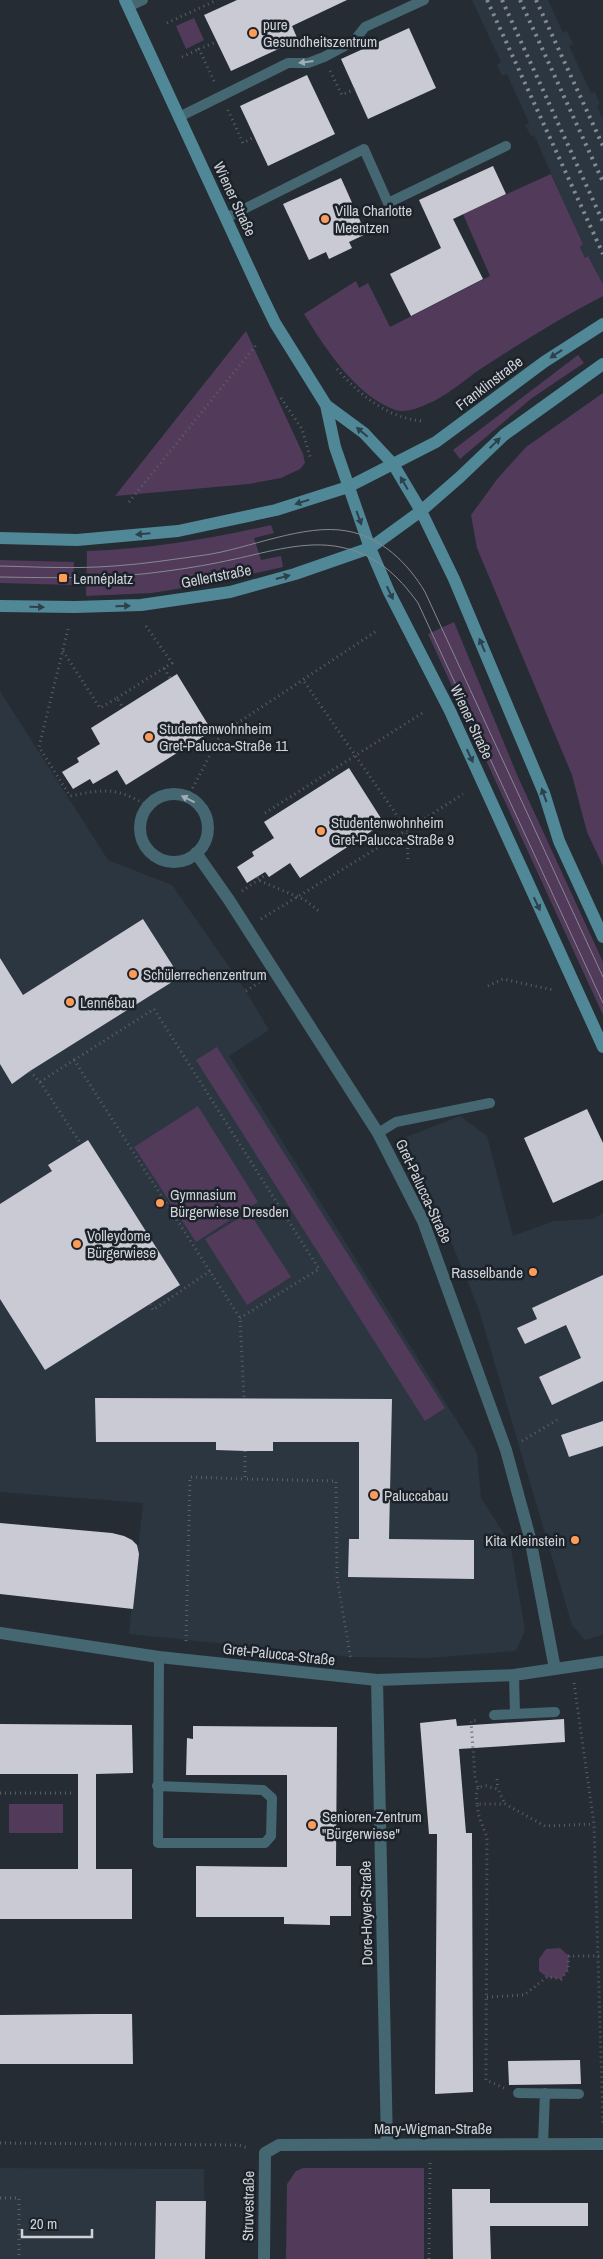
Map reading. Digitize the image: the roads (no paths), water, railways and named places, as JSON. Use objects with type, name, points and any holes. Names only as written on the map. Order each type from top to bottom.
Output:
[{"type":"main road","name":"Wiener Straße","points":[[127,3],[275,323],[326,405],[335,447],[370,548],[389,592],[454,720],[603,1047]]},
{"type":"main road","name":"Franklinstraße","points":[[393,464],[436,442],[544,362],[603,324]]},
{"type":"main road","points":[[421,511],[504,435],[603,364]]},
{"type":"main road","name":"Wiener Straße","points":[[326,405],[364,433],[393,464],[421,511],[454,578],[544,793],[559,841],[603,937]]},
{"type":"main road","points":[[0,538],[77,540],[178,531],[276,510],[348,487],[393,464]]},
{"type":"main road","name":"Gellertstraße","points":[[0,606],[75,607],[141,605],[230,592],[295,574],[370,548],[421,511]]},
{"type":"street","points":[[177,794],[188,797],[198,803],[208,823],[204,845],[196,853],[187,859],[176,862],[154,856],[146,848],[141,838],[140,826],[142,816],[148,806],[156,799],[166,795],[177,794]]},
{"type":"street","name":"Gret-Palucca-Straße","points":[[196,853],[230,900],[378,1133],[423,1221],[506,1450],[530,1538],[555,1669]]},
{"type":"street","name":"Gret-Palucca-Straße","points":[[0,1633],[186,1660],[377,1680],[514,1675],[603,1662]]},
{"type":"street","name":"Dore-Hoyer-Straße","points":[[377,1680],[387,2144]]},
{"type":"street","name":"Mary-Wigman-Straße","points":[[265,2153],[279,2144],[603,2144]]},
{"type":"street","name":"Struvestraße","points":[[264,2259],[265,2153]]},
{"type":"lane","points":[[127,3],[143,0]]},
{"type":"lane","points":[[179,117],[288,63],[308,63],[324,57],[354,41],[365,27],[424,0]]},
{"type":"lane","points":[[226,218],[364,149],[388,203],[506,146]]},
{"type":"lane","points":[[378,1133],[396,1122],[490,1103]]},
{"type":"lane","points":[[157,1786],[263,1790],[272,1798],[271,1836],[265,1843],[158,1843],[157,1786],[159,1656]]},
{"type":"lane","points":[[514,1675],[515,1714]]},
{"type":"lane","points":[[494,1715],[555,1712]]},
{"type":"lane","points":[[518,2093],[579,2094]]},
{"type":"lane","points":[[543,2144],[545,2093]]},
{"type":"tram line","points":[[0,566],[57,568],[137,564],[222,552],[295,533],[330,529],[359,534],[382,545],[402,562],[425,592],[603,977]]},
{"type":"tram line","points":[[0,577],[42,578],[146,574],[184,569],[287,548],[314,545],[327,545],[353,550],[385,567],[402,583],[418,603],[603,1003]]},
{"type":"railway","points":[[487,0],[603,254]]},
{"type":"railway","points":[[502,0],[603,222]]},
{"type":"railway","points":[[520,0],[603,182]]},
{"type":"railway","points":[[536,0],[603,146]]},
{"type":"place","name":"pure Gesundheitszentrum","points":[[253,33]]},
{"type":"place","name":"Villa Charlotte Meentzen","points":[[325,219]]},
{"type":"place","name":"Lennéplatz","points":[[63,578]]},
{"type":"place","name":"Studentenwohnheim Gret-Palucca-Straße 11","points":[[149,737]]},
{"type":"place","name":"Studentenwohnheim Gret-Palucca-Straße 9","points":[[321,831]]},
{"type":"place","name":"Schülerrechenzentrum","points":[[133,974]]},
{"type":"place","name":"Lennébau","points":[[70,1002]]},
{"type":"place","name":"Gymnasium Bürgerwiese Dresden","points":[[160,1203]]},
{"type":"place","name":"Volleydome Bürgerwiese","points":[[77,1244]]},
{"type":"place","name":"Rasselbande","points":[[533,1272]]},
{"type":"place","name":"Paluccabau","points":[[374,1495]]},
{"type":"place","name":"Kita Kleinstein","points":[[575,1540]]},
{"type":"place","name":"Senioren-Zentrum \"Bürgerwiese\"","points":[[312,1825]]}]
